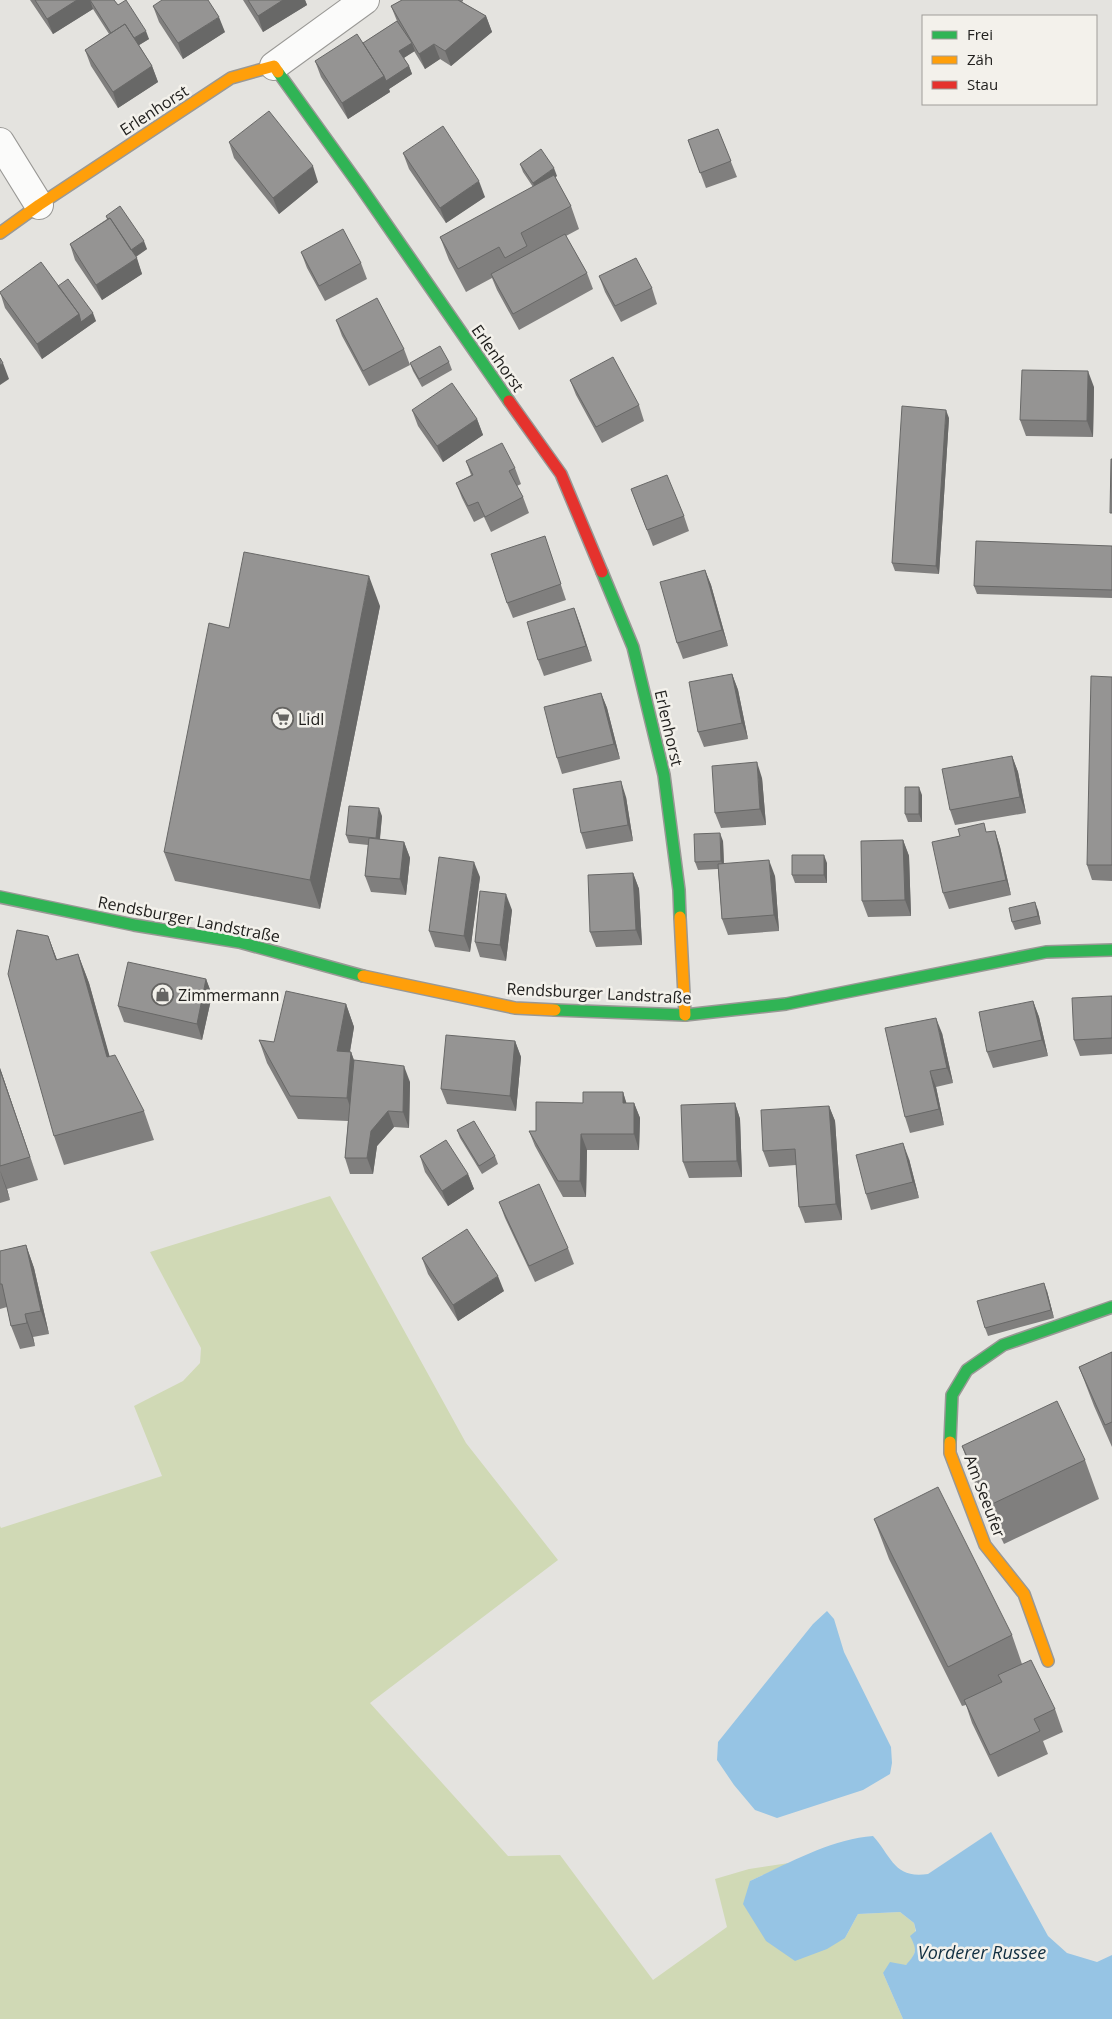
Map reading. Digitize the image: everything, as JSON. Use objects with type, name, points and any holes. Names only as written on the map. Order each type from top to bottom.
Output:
[{"type":"street","points":[[274,66],[365,0]]},
{"type":"street","name":"Erlenhorst","points":[[0,233],[39,205],[232,78],[274,66],[360,186],[560,474],[633,647],[664,775],[679,890],[685,1015]]},
{"type":"street","points":[[0,142],[39,205]]},
{"type":"street","name":"Rendsburger Landstraße","points":[[0,897],[134,924],[239,942],[350,973],[515,1008],[685,1015],[786,1004],[1046,952],[1112,950]]},
{"type":"street","name":"Am Seeufer","points":[[1048,1661],[1024,1594],[985,1545],[950,1453],[952,1395],[966,1370],[1002,1345],[1112,1307]]},
{"type":"green space","points":[[330,1196],[466,1443],[558,1560],[370,1703],[508,1856],[560,1855],[653,1980],[727,1927],[715,1879],[749,1869],[789,1863],[750,1881],[845,1938],[858,1914],[900,1912],[914,1923],[916,1945],[910,1961],[895,1970],[883,1973],[903,2019],[0,2019],[0,1526],[1,1528],[162,1476],[134,1406],[183,1381],[200,1363],[201,1348],[150,1252]]},
{"type":"water","points":[[827,1611],[834,1619],[844,1652],[891,1747],[892,1763],[890,1774],[863,1790],[777,1818],[755,1810],[734,1785],[717,1760],[718,1742],[813,1624]]},
{"type":"water","name":"Vorderer Russee","points":[[991,1832],[1048,1936],[1067,1953],[1097,1962],[1112,1955],[1112,2019],[903,2019],[883,1973],[890,1962],[906,1965],[915,1952],[910,1936],[916,1931],[914,1923],[900,1912],[858,1914],[845,1938],[827,1949],[795,1961],[766,1941],[743,1904],[750,1881],[810,1853],[841,1842],[873,1836],[895,1865],[901,1870],[917,1875],[928,1874]]},
{"type":"building","points":[[35,0],[77,0],[47,19]]},
{"type":"building","points":[[90,0],[114,0],[118,5],[126,0],[146,31],[134,38],[125,24],[111,33]]},
{"type":"building","points":[[162,0],[208,0],[219,17],[178,43],[153,6]]},
{"type":"building","points":[[248,0],[283,0],[258,16]]},
{"type":"building","points":[[402,0],[458,0],[486,16],[445,51],[434,44],[419,54],[391,6]]},
{"type":"building","points":[[397,21],[412,43],[399,51],[409,66],[386,81],[363,43]]},
{"type":"building","points":[[125,24],[152,66],[113,92],[85,50]]},
{"type":"building","points":[[357,34],[384,76],[342,103],[315,61]]},
{"type":"building","points":[[269,111],[313,166],[273,198],[229,142]]},
{"type":"building","points":[[443,126],[479,181],[440,208],[403,153]]},
{"type":"building","points":[[718,129],[731,161],[700,173],[688,140]]},
{"type":"building","points":[[541,149],[554,168],[533,183],[520,164]]},
{"type":"building","points":[[554,175],[571,206],[521,233],[527,246],[505,258],[499,247],[458,269],[440,237]]},
{"type":"building","points":[[120,206],[144,241],[131,250],[110,218],[108,219],[106,216]]},
{"type":"building","points":[[110,218],[137,258],[96,285],[70,244]]},
{"type":"building","points":[[343,229],[361,263],[319,286],[301,252]]},
{"type":"building","points":[[565,234],[587,273],[513,314],[491,274]]},
{"type":"building","points":[[636,258],[652,288],[615,306],[599,276]]},
{"type":"building","points":[[41,262],[79,314],[37,344],[0,292]]},
{"type":"building","points":[[68,279],[93,313],[81,322],[79,314],[58,286]]},
{"type":"building","points":[[377,298],[404,349],[363,371],[336,320]]},
{"type":"building","points":[[440,346],[449,362],[419,379],[410,363]]},
{"type":"building","points":[[613,357],[639,405],[596,427],[570,380]]},
{"type":"building","points":[[1022,370],[1088,371],[1087,421],[1020,420]]},
{"type":"building","points":[[452,383],[477,419],[437,446],[412,410]]},
{"type":"building","points":[[902,406],[946,410],[936,566],[892,563]]},
{"type":"building","points":[[502,443],[515,468],[509,471],[523,497],[485,517],[478,502],[468,506],[456,483],[473,475],[466,461]]},
{"type":"building","points":[[1111,459],[1112,513],[1110,513]]},
{"type":"building","points":[[667,475],[684,516],[647,530],[631,489]]},
{"type":"building","points":[[545,536],[561,584],[507,603],[491,554]]},
{"type":"building","points":[[976,541],[1112,546],[1112,590],[974,586]]},
{"type":"building","name":"Lidl","points":[[244,552],[369,576],[310,880],[164,852],[209,623],[229,628]]},
{"type":"building","points":[[705,570],[722,630],[677,643],[660,582]]},
{"type":"building","points":[[574,608],[586,646],[538,660],[527,622]]},
{"type":"building","points":[[732,674],[742,723],[698,732],[689,682]]},
{"type":"building","points":[[1091,676],[1112,677],[1112,865],[1087,865]]},
{"type":"building","points":[[601,693],[614,744],[557,758],[544,707]]},
{"type":"building","points":[[1012,756],[1020,797],[950,810],[942,769]]},
{"type":"building","points":[[757,762],[760,809],[715,813],[712,766]]},
{"type":"building","points":[[621,781],[628,825],[581,833],[573,789]]},
{"type":"building","points":[[905,787],[919,787],[919,814],[905,814]]},
{"type":"building","points":[[349,806],[379,808],[376,838],[346,835]]},
{"type":"building","points":[[984,823],[986,832],[995,831],[1006,880],[943,893],[932,842],[960,836],[958,829]]},
{"type":"building","points":[[720,833],[721,861],[695,862],[694,834]]},
{"type":"building","points":[[369,838],[404,842],[400,879],[365,876]]},
{"type":"building","points":[[903,840],[905,900],[862,901],[861,841]]},
{"type":"building","points":[[792,855],[824,855],[824,875],[792,875]]},
{"type":"building","points":[[439,857],[474,862],[464,936],[429,931]]},
{"type":"building","points":[[769,860],[774,915],[722,919],[718,864]]},
{"type":"building","points":[[633,873],[636,930],[590,932],[588,875]]},
{"type":"building","points":[[480,891],[506,894],[500,945],[475,942]]},
{"type":"building","points":[[1035,902],[1038,916],[1012,922],[1009,908]]},
{"type":"building","points":[[17,930],[48,936],[56,960],[78,954],[107,1057],[115,1055],[144,1111],[54,1136],[8,974]]},
{"type":"building","points":[[128,962],[206,979],[197,1024],[118,1006]]},
{"type":"building","points":[[286,991],[346,1004],[337,1051],[351,1052],[347,1098],[290,1096],[259,1040],[274,1042]]},
{"type":"building","points":[[1112,996],[1112,1038],[1074,1040],[1072,998]]},
{"type":"building","points":[[1033,1001],[1042,1040],[987,1052],[979,1012]]},
{"type":"building","points":[[936,1018],[947,1068],[930,1071],[939,1109],[905,1117],[885,1028]]},
{"type":"building","points":[[446,1035],[515,1041],[510,1096],[441,1089]]},
{"type":"building","points":[[354,1060],[404,1066],[403,1112],[388,1111],[371,1131],[367,1158],[345,1158]]},
{"type":"building","points":[[0,1070],[30,1157],[0,1166]]},
{"type":"building","points":[[583,1092],[623,1092],[623,1103],[634,1103],[634,1134],[581,1134],[580,1181],[558,1181],[529,1131],[536,1131],[536,1102],[583,1103]]},
{"type":"building","points":[[735,1103],[737,1161],[683,1162],[681,1105]]},
{"type":"building","points":[[829,1106],[836,1204],[799,1207],[795,1149],[763,1151],[761,1110]]},
{"type":"building","points":[[474,1121],[495,1156],[479,1166],[457,1130]]},
{"type":"building","points":[[446,1140],[468,1174],[442,1191],[420,1156]]},
{"type":"building","points":[[903,1143],[913,1182],[866,1194],[856,1155]]},
{"type":"building","points":[[539,1184],[568,1248],[529,1266],[499,1202]]},
{"type":"building","points":[[467,1229],[498,1276],[453,1305],[422,1258]]},
{"type":"building","points":[[26,1245],[41,1311],[25,1314],[27,1323],[11,1326],[2,1284],[0,1284],[0,1251]]},
{"type":"building","points":[[1044,1283],[1051,1310],[985,1328],[977,1301]]},
{"type":"building","points":[[1112,1352],[1112,1422],[1105,1425],[1079,1367]]},
{"type":"building","points":[[1057,1401],[1085,1460],[990,1505],[962,1446]]},
{"type":"building","points":[[938,1487],[1012,1635],[948,1667],[874,1519]]},
{"type":"building","points":[[1031,1660],[1055,1709],[1034,1719],[1040,1731],[990,1755],[964,1700],[1002,1682],[998,1675]]},
{"type":"traffic: fast","points":[[278,72],[360,186],[509,401]]},
{"type":"traffic: fast","points":[[602,572],[633,647],[664,775],[679,890],[680,917]]},
{"type":"traffic: fast","points":[[0,897],[134,925],[239,942],[363,976]]},
{"type":"traffic: fast","points":[[555,1010],[685,1015],[786,1004],[1046,952],[1112,950]]},
{"type":"traffic: fast","points":[[950,1442],[952,1395],[967,1370],[1003,1345],[1112,1307]]},
{"type":"traffic: slow","points":[[0,233],[39,205],[231,78],[274,66],[278,72]]},
{"type":"traffic: slow","points":[[680,917],[685,1015]]},
{"type":"traffic: slow","points":[[363,976],[515,1008],[555,1010]]},
{"type":"traffic: slow","points":[[950,1442],[950,1453],[985,1545],[1024,1594],[1048,1661]]},
{"type":"traffic: jam","points":[[509,401],[561,474],[602,572]]},
{"type":"place","name":"Lidl","points":[[282,719]]},
{"type":"place","name":"Zimmermann","points":[[162,995]]}]
